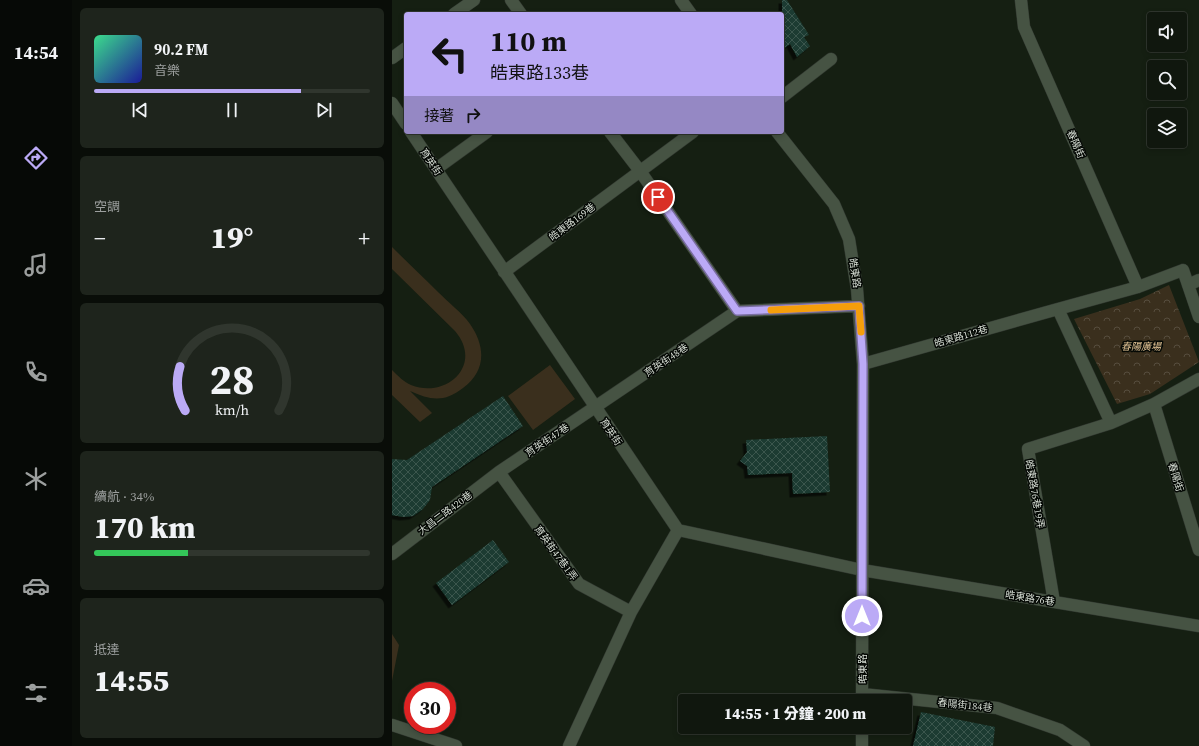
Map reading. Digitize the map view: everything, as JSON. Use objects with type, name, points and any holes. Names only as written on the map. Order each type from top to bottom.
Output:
[{"type":"street","points":[[457,12],[474,0]]},
{"type":"street","points":[[510,0],[519,12]]},
{"type":"street","points":[[681,0],[690,12]]},
{"type":"street","name":"春陽街","points":[[1021,0],[1024,27],[1138,287]]},
{"type":"street","points":[[392,58],[404,49]]},
{"type":"street","points":[[784,95],[831,59]]},
{"type":"street","points":[[392,103],[404,121]]},
{"type":"street","name":"育英街","points":[[412,134],[678,530]]},
{"type":"street","points":[[436,169],[485,134]]},
{"type":"street","points":[[612,134],[640,171],[737,311],[859,306]]},
{"type":"street","name":"皓東路169巷","points":[[504,272],[690,134]]},
{"type":"street","name":"皓東路","points":[[779,134],[834,204],[849,239],[858,289],[863,364],[862,694]]},
{"type":"street","points":[[1199,316],[1193,282],[1183,270],[1138,287],[1058,309],[1111,423],[1154,404],[1199,379]]},
{"type":"street","name":"皓東路112巷","points":[[863,364],[1058,309]]},
{"type":"street","name":"育英街48巷","points":[[595,408],[737,311]]},
{"type":"street","name":"春陽街","points":[[1154,404],[1199,550]]},
{"type":"street","name":"育英街47巷","points":[[499,472],[595,408]]},
{"type":"street","name":"皓東路76巷19弄","points":[[1054,602],[1028,449],[1111,423]]},
{"type":"street","name":"大昌二路420巷","points":[[392,554],[499,472]]},
{"type":"street","name":"育英街47巷1弄","points":[[499,472],[579,584],[631,612]]},
{"type":"street","points":[[569,746],[631,612],[678,530]]},
{"type":"street","name":"皓東路76巷","points":[[678,530],[862,570],[1199,626]]},
{"type":"street","name":"春陽街184巷","points":[[912,702],[997,708],[1060,730],[1084,746]]},
{"type":"street","points":[[392,725],[456,746]]},
{"type":"street","points":[[862,734],[862,746]]},
{"type":"green space","points":[[392,247],[467,320],[479,341],[481,350],[480,366],[476,374],[471,381],[456,393],[443,398],[431,398],[410,391],[432,413],[420,422],[392,395],[392,370],[403,381],[411,385],[424,388],[437,387],[448,383],[457,376],[463,367],[465,356],[463,344],[455,331],[392,269]]},
{"type":"green space","name":"春陽廣場","points":[[1169,285],[1199,362],[1150,394],[1117,404],[1074,319],[1140,299]]},
{"type":"green space","points":[[550,365],[575,399],[533,430],[508,396]]},
{"type":"green space","points":[[392,634],[399,645],[392,681]]},
{"type":"building","points":[[782,0],[787,0],[809,35],[804,37],[810,46],[797,57],[790,44],[784,48],[784,12],[782,12]]},
{"type":"building","points":[[503,396],[523,426],[432,487],[430,500],[423,509],[413,516],[403,517],[392,515],[392,459],[407,460]]},
{"type":"building","points":[[827,436],[830,492],[793,494],[792,473],[748,475],[747,466],[740,461],[747,452],[746,440]]},
{"type":"building","points":[[493,540],[509,562],[452,605],[436,583]]},
{"type":"building","points":[[921,712],[995,727],[993,746],[913,746]]},
{"type":"slow traffic","points":[[771,310],[859,306],[861,332]]},
{"type":"route","points":[[658,197],[737,311],[859,306],[863,364],[862,616]]}]
